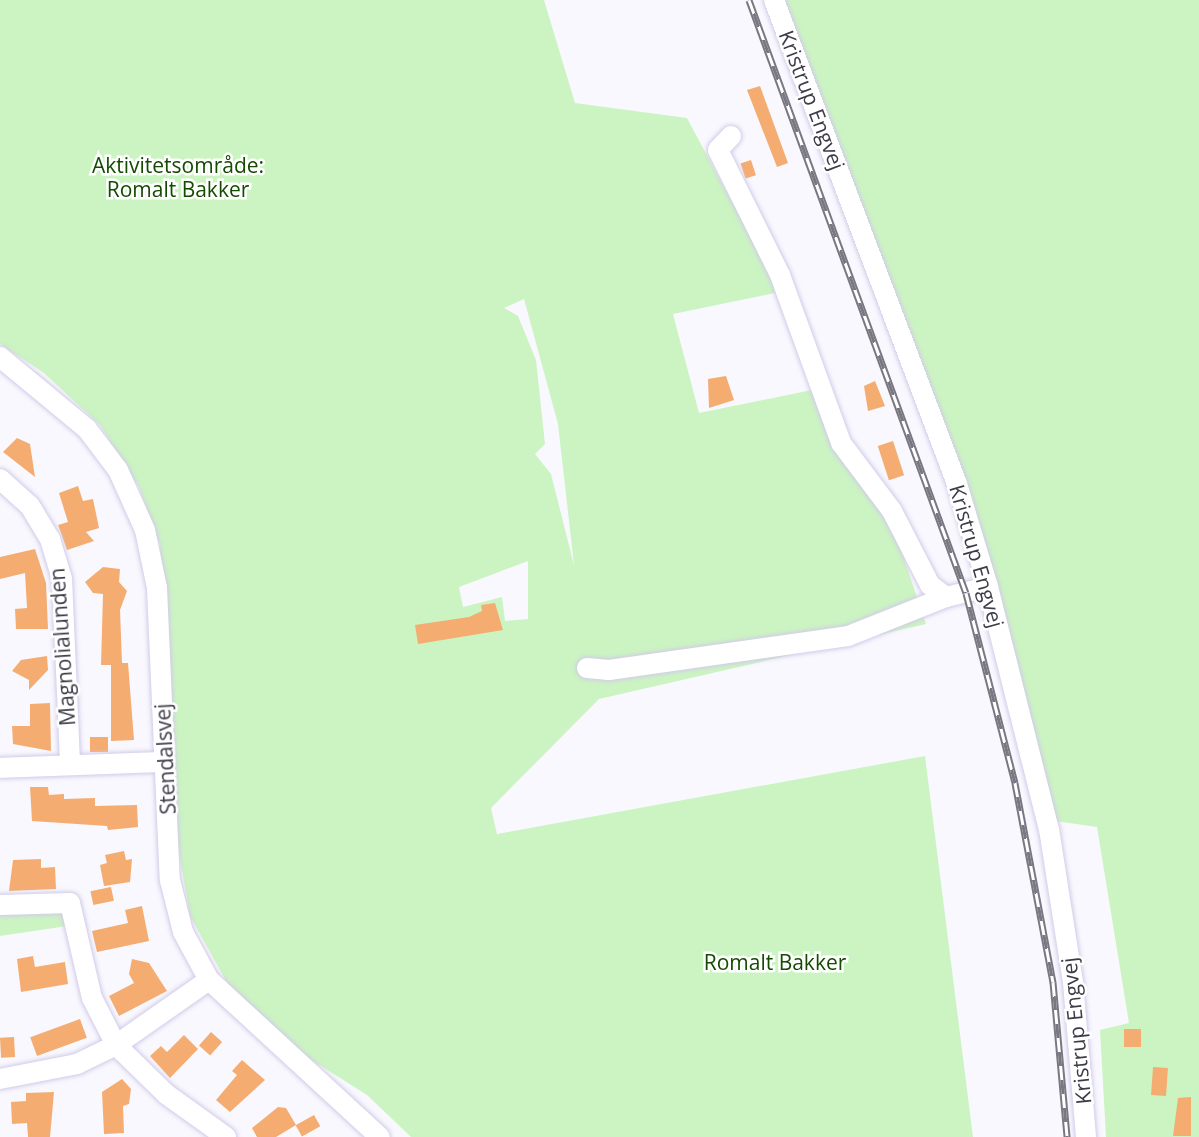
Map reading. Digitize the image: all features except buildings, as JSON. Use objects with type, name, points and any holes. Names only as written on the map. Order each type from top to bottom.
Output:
[{"type":"street","name":"Kristrup Engvej","points":[[774,0],[957,484],[988,587],[1049,829],[1073,982],[1086,1137]]},
{"type":"street","points":[[731,136],[718,150],[780,275],[841,443],[892,511],[930,585],[946,597]]},
{"type":"street","name":"Stendalsvej","points":[[0,357],[87,429],[118,470],[145,530],[157,588],[170,880],[183,932],[209,980],[380,1137]]},
{"type":"street","name":"Magnolialunden","points":[[0,478],[35,514],[50,539],[62,579],[70,764]]},
{"type":"street","points":[[586,668],[609,670],[838,638],[946,597],[988,587]]},
{"type":"street","points":[[0,768],[165,762]]},
{"type":"street","points":[[0,905],[70,903],[92,998],[116,1045],[166,1094],[226,1137]]},
{"type":"street","points":[[0,1079],[77,1064],[116,1045],[209,980]]},
{"type":"green space","points":[[0,0],[544,0],[575,103],[687,118],[780,292],[673,314],[699,413],[812,390],[841,457],[895,532],[926,624],[599,699],[491,808],[497,834],[925,756],[973,1137],[411,1137],[367,1095],[302,1054],[230,988],[190,916],[177,841],[160,545],[139,487],[100,425],[44,373],[0,344]],"holes":[[[524,299],[558,424],[574,565],[551,474],[535,454],[545,444],[536,360],[518,316],[504,308]],[[528,561],[528,619],[505,621],[502,597],[463,607],[459,587]]]},
{"type":"green space","points":[[784,0],[1199,0],[1199,1137],[1106,1137],[1100,1030],[1129,1023],[1097,827],[1055,821],[969,490]]},
{"type":"green space","points":[[0,909],[61,910],[67,926],[0,936]]},
{"type":"railway","points":[[749,0],[966,593],[1015,783],[1053,982],[1067,1137]]},
{"type":"park label","name":"Aktivitetsområde: Romalt Bakker","points":[[178,177]]},
{"type":"park label","name":"Romalt Bakker","points":[[775,962]]}]
